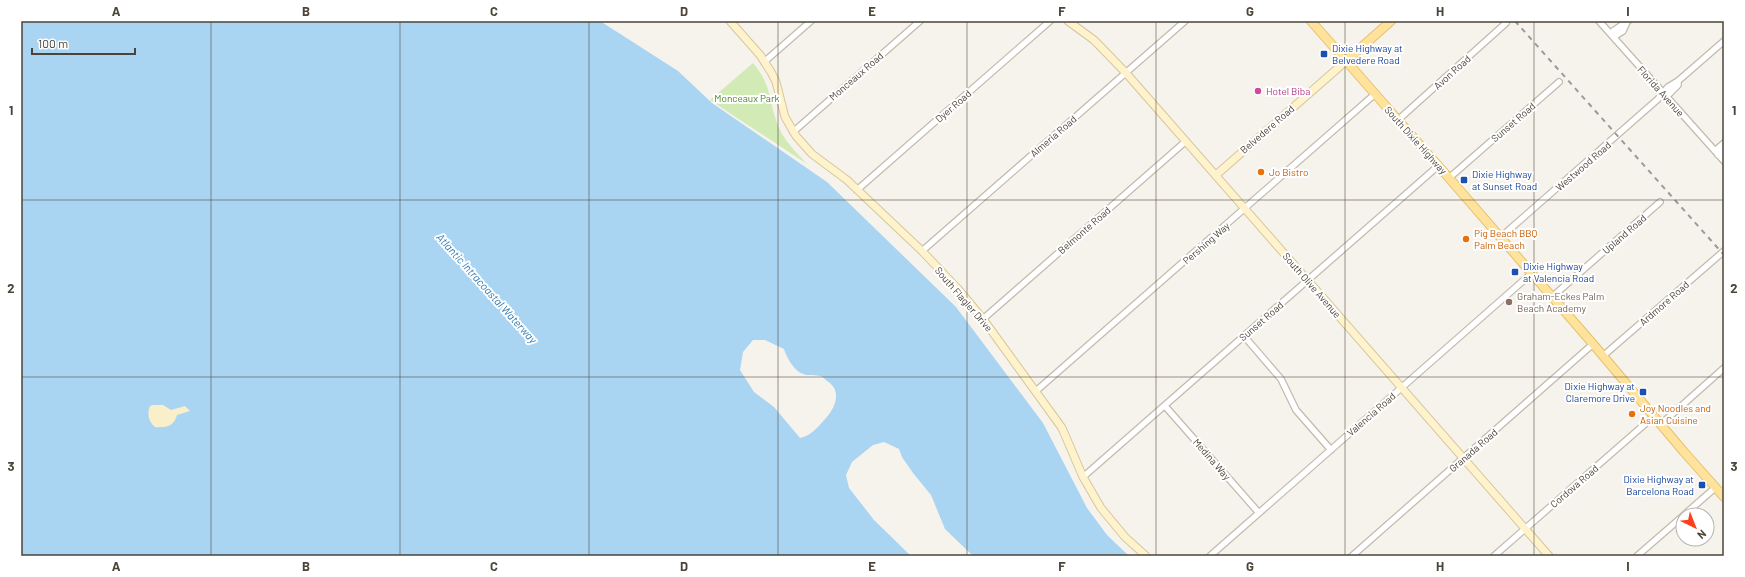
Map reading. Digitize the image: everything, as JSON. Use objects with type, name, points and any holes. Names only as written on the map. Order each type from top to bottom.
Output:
[{"type":"main road","name":"South Dixie Highway","points":[[1311,21],[1604,356],[1653,417],[1724,496]]},
{"type":"main road","name":"Belvedere Road","points":[[1346,60],[1391,21]]},
{"type":"street","name":"South Flagler Drive","points":[[730,21],[764,62],[776,82],[785,117],[803,146],[857,190],[922,251],[958,289],[983,319],[1062,428],[1091,492],[1112,523],[1146,556]]},
{"type":"street","points":[[764,62],[811,21]]},
{"type":"street","name":"Monceaux Road","points":[[793,132],[920,21]]},
{"type":"street","name":"Dyer Road","points":[[857,190],[1050,21]]},
{"type":"street","name":"South Olive Avenue","points":[[1068,21],[1094,40],[1126,73],[1549,556]]},
{"type":"street","name":"Almeria Road","points":[[922,251],[1185,21]]},
{"type":"street","name":"Florida Avenue","points":[[1599,21],[1724,161]]},
{"type":"street","points":[[1612,35],[1615,36],[1623,31],[1628,21]]},
{"type":"street","name":"Avon Road","points":[[1398,120],[1506,24]]},
{"type":"street","name":"Westwood Road","points":[[1501,237],[1664,94],[1669,94],[1678,85],[1678,81],[1724,41]]},
{"type":"street","name":"Belvedere Road","points":[[1216,175],[1346,60]]},
{"type":"street","name":"Sunset Road","points":[[1449,178],[1559,82]]},
{"type":"street","name":"Pershing Way","points":[[1036,391],[1375,94]]},
{"type":"street","name":"Belmonte Road","points":[[983,319],[1186,141]]},
{"type":"street","points":[[1717,153],[1724,143]]},
{"type":"street","points":[[1717,153],[1724,149]]},
{"type":"street","name":"Sunset Road","points":[[1084,477],[1438,166]]},
{"type":"street","name":"Upland Road","points":[[1552,297],[1660,202]]},
{"type":"street","name":"Ardmore Road","points":[[1604,356],[1724,251]]},
{"type":"street","name":"Valencia Road","points":[[1210,556],[1532,273]]},
{"type":"street","points":[[1244,336],[1281,379],[1296,410],[1331,450]]},
{"type":"street","name":"Granada Road","points":[[1352,556],[1593,344]]},
{"type":"street","points":[[1660,425],[1724,368]]},
{"type":"street","name":"Medina Way","points":[[1165,406],[1259,513]]},
{"type":"street","name":"Cordova Road","points":[[1494,556],[1653,417]]},
{"type":"street","points":[[1693,507],[1716,487]]},
{"type":"street","points":[[1637,556],[1675,523]]},
{"type":"green space","name":"Monceaux Park","points":[[753,63],[764,79],[779,128],[792,148],[807,164],[710,100]]},
{"type":"sand","points":[[153,404],[163,405],[171,410],[185,406],[190,412],[177,415],[174,421],[169,425],[158,427],[149,420],[148,414],[150,406]]},
{"type":"water","name":"Atlantic Intracoastal Waterway","points":[[21,21],[600,21],[678,71],[712,103],[827,182],[956,307],[1043,423],[1087,508],[1107,535],[1129,556],[973,556],[945,529],[931,495],[913,473],[902,457],[899,449],[884,442],[873,445],[852,462],[846,475],[849,488],[874,520],[911,556],[21,556]],"holes":[[[753,340],[765,340],[784,349],[786,355],[799,372],[822,376],[835,389],[836,399],[830,414],[808,435],[800,438],[774,407],[754,392],[740,370],[743,352]],[[163,405],[171,410],[185,406],[190,411],[177,415],[174,422],[169,426],[155,427],[148,415],[150,406]]]},
{"type":"railway","points":[[1515,21],[1724,255]]},
{"type":"place","name":"Dixie Highway at Belvedere Road","points":[[1324,54]]},
{"type":"place","name":"Hotel Biba","points":[[1258,91]]},
{"type":"place","name":"Jo Bistro","points":[[1261,172]]},
{"type":"place","name":"Dixie Highway at Sunset Road","points":[[1464,180]]},
{"type":"place","name":"Pig Beach BBQ Palm Beach","points":[[1466,239]]},
{"type":"place","name":"Dixie Highway at Valencia Road","points":[[1515,272]]},
{"type":"place","name":"Graham-Eckes Palm Beach Academy","points":[[1509,302]]},
{"type":"place","name":"Dixie Highway at Claremore Drive","points":[[1643,392]]},
{"type":"place","name":"Joy Noodles and Asian Cuisine","points":[[1632,414]]},
{"type":"place","name":"Dixie Highway at Barcelona Road","points":[[1702,485]]}]
